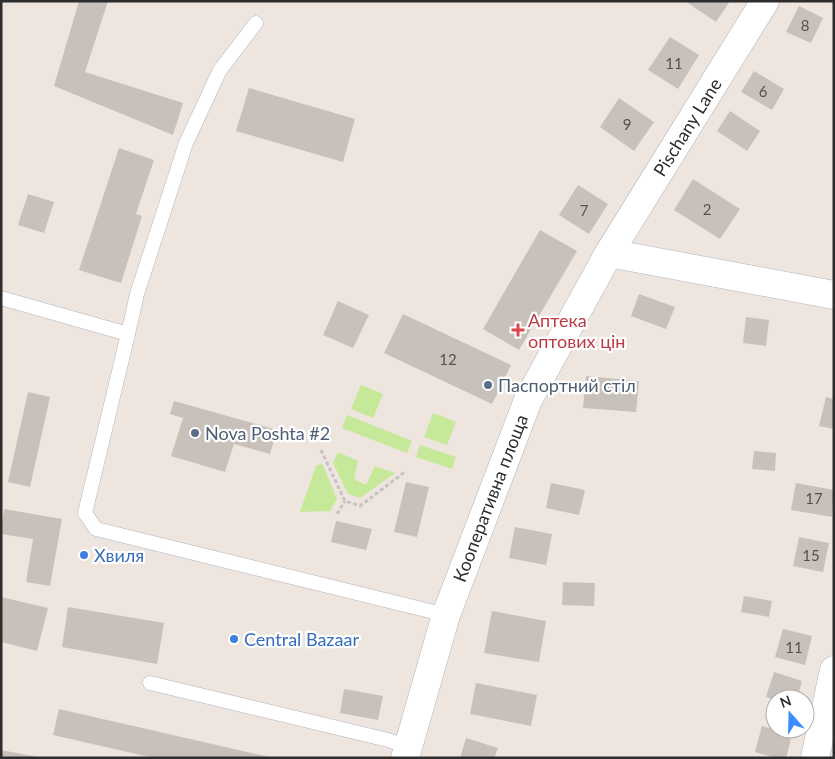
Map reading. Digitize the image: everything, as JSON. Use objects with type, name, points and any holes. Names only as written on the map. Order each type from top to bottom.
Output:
[{"type":"street","name":"Pischany Lane","points":[[609,252],[766,1]]},
{"type":"street","points":[[609,252],[834,295]]},
{"type":"street","name":"Кооперативна площа","points":[[406,752],[446,615],[528,400],[609,252]]},
{"type":"street","points":[[815,758],[834,670]]},
{"type":"lane","points":[[256,23],[220,70],[186,143],[137,294],[85,512],[96,529],[446,615]]},
{"type":"lane","points":[[1,298],[128,334]]},
{"type":"lane","points":[[150,683],[388,740],[406,752]]},
{"type":"path","points":[[321,450],[345,501],[360,506],[406,471]]},
{"type":"path","points":[[337,514],[345,501]]},
{"type":"green space","points":[[361,385],[383,394],[373,418],[351,409]]},
{"type":"green space","points":[[433,413],[456,422],[447,445],[424,437]]},
{"type":"green space","points":[[347,415],[412,441],[407,453],[342,428]]},
{"type":"green space","points":[[420,445],[456,457],[452,469],[416,457]]},
{"type":"green space","points":[[338,452],[358,461],[354,479],[366,485],[375,466],[395,473],[360,498],[348,494],[333,463]]},
{"type":"green space","points":[[322,463],[337,499],[330,511],[300,512],[316,466]]},
{"type":"building","points":[[79,1],[108,1],[85,72],[183,103],[173,135],[54,86]]},
{"type":"building","points":[[690,1],[730,1],[716,22],[688,3]]},
{"type":"building","points":[[799,6],[823,18],[811,43],[786,32]]},
{"type":"building","points":[[670,37],[699,55],[678,89],[648,70]]},
{"type":"building","points":[[754,71],[784,89],[772,110],[741,92]]},
{"type":"building","points":[[249,88],[355,119],[343,162],[236,131]]},
{"type":"building","points":[[619,98],[654,122],[634,151],[600,127]]},
{"type":"building","points":[[730,111],[760,131],[747,151],[717,131]]},
{"type":"building","points":[[119,148],[154,160],[136,214],[142,216],[121,283],[79,270]]},
{"type":"building","points":[[693,179],[740,209],[720,239],[674,210]]},
{"type":"building","points":[[578,185],[608,204],[589,234],[559,215]]},
{"type":"building","points":[[28,194],[54,202],[44,233],[18,225]]},
{"type":"building","points":[[540,230],[577,251],[519,350],[483,329]]},
{"type":"building","points":[[639,294],[675,307],[666,329],[631,316]]},
{"type":"building","points":[[338,301],[369,315],[353,348],[323,335]]},
{"type":"building","points":[[403,314],[511,365],[492,404],[384,353]]},
{"type":"building","points":[[746,317],[769,320],[766,346],[743,343]]},
{"type":"building","points":[[586,376],[639,381],[636,412],[583,408]]},
{"type":"building","points":[[28,392],[50,397],[30,487],[8,482]]},
{"type":"building","points":[[826,397],[834,399],[834,429],[819,426]]},
{"type":"building","points":[[174,401],[277,430],[270,454],[234,444],[225,472],[171,456],[183,418],[170,414]]},
{"type":"building","points":[[754,451],[776,453],[775,471],[752,469]]},
{"type":"building","points":[[406,482],[429,487],[417,537],[394,532]]},
{"type":"building","points":[[551,483],[585,490],[579,515],[546,508]]},
{"type":"building","points":[[796,483],[834,490],[832,517],[791,510]]},
{"type":"building","points":[[4,509],[62,519],[50,586],[26,582],[33,539],[1,534]]},
{"type":"building","points":[[336,521],[372,529],[366,550],[331,542]]},
{"type":"building","points":[[515,527],[552,534],[546,565],[509,558]]},
{"type":"building","points":[[799,537],[829,543],[823,572],[793,566]]},
{"type":"building","points":[[563,582],[595,583],[594,606],[562,605]]},
{"type":"building","points":[[744,596],[772,601],[769,617],[741,612]]},
{"type":"building","points":[[1,597],[48,608],[37,651],[1,642]]},
{"type":"building","points":[[68,607],[164,623],[157,664],[62,647]]},
{"type":"building","points":[[492,611],[546,621],[539,662],[484,653]]},
{"type":"building","points":[[783,629],[812,636],[805,665],[775,657]]},
{"type":"building","points":[[774,672],[802,681],[800,689],[769,689]]},
{"type":"building","points":[[476,683],[537,695],[531,726],[470,714]]},
{"type":"building","points":[[344,689],[383,696],[378,720],[340,713]]},
{"type":"building","points":[[59,709],[269,758],[154,758],[53,735]]},
{"type":"building","points":[[762,726],[765,727],[765,739],[791,739],[786,758],[775,758],[755,752]]},
{"type":"building","points":[[466,738],[498,748],[494,758],[460,758]]},
{"type":"building","points":[[1,750],[37,757],[37,758],[1,758]]},
{"type":"place","name":"Аптека оптових цін","points":[[518,330]]},
{"type":"place","name":"Паспортний стіл","points":[[488,385]]},
{"type":"place","name":"Nova Poshta #2","points":[[195,433]]},
{"type":"place","name":"Хвиля","points":[[84,555]]},
{"type":"place","name":"Central Bazaar","points":[[234,639]]}]
